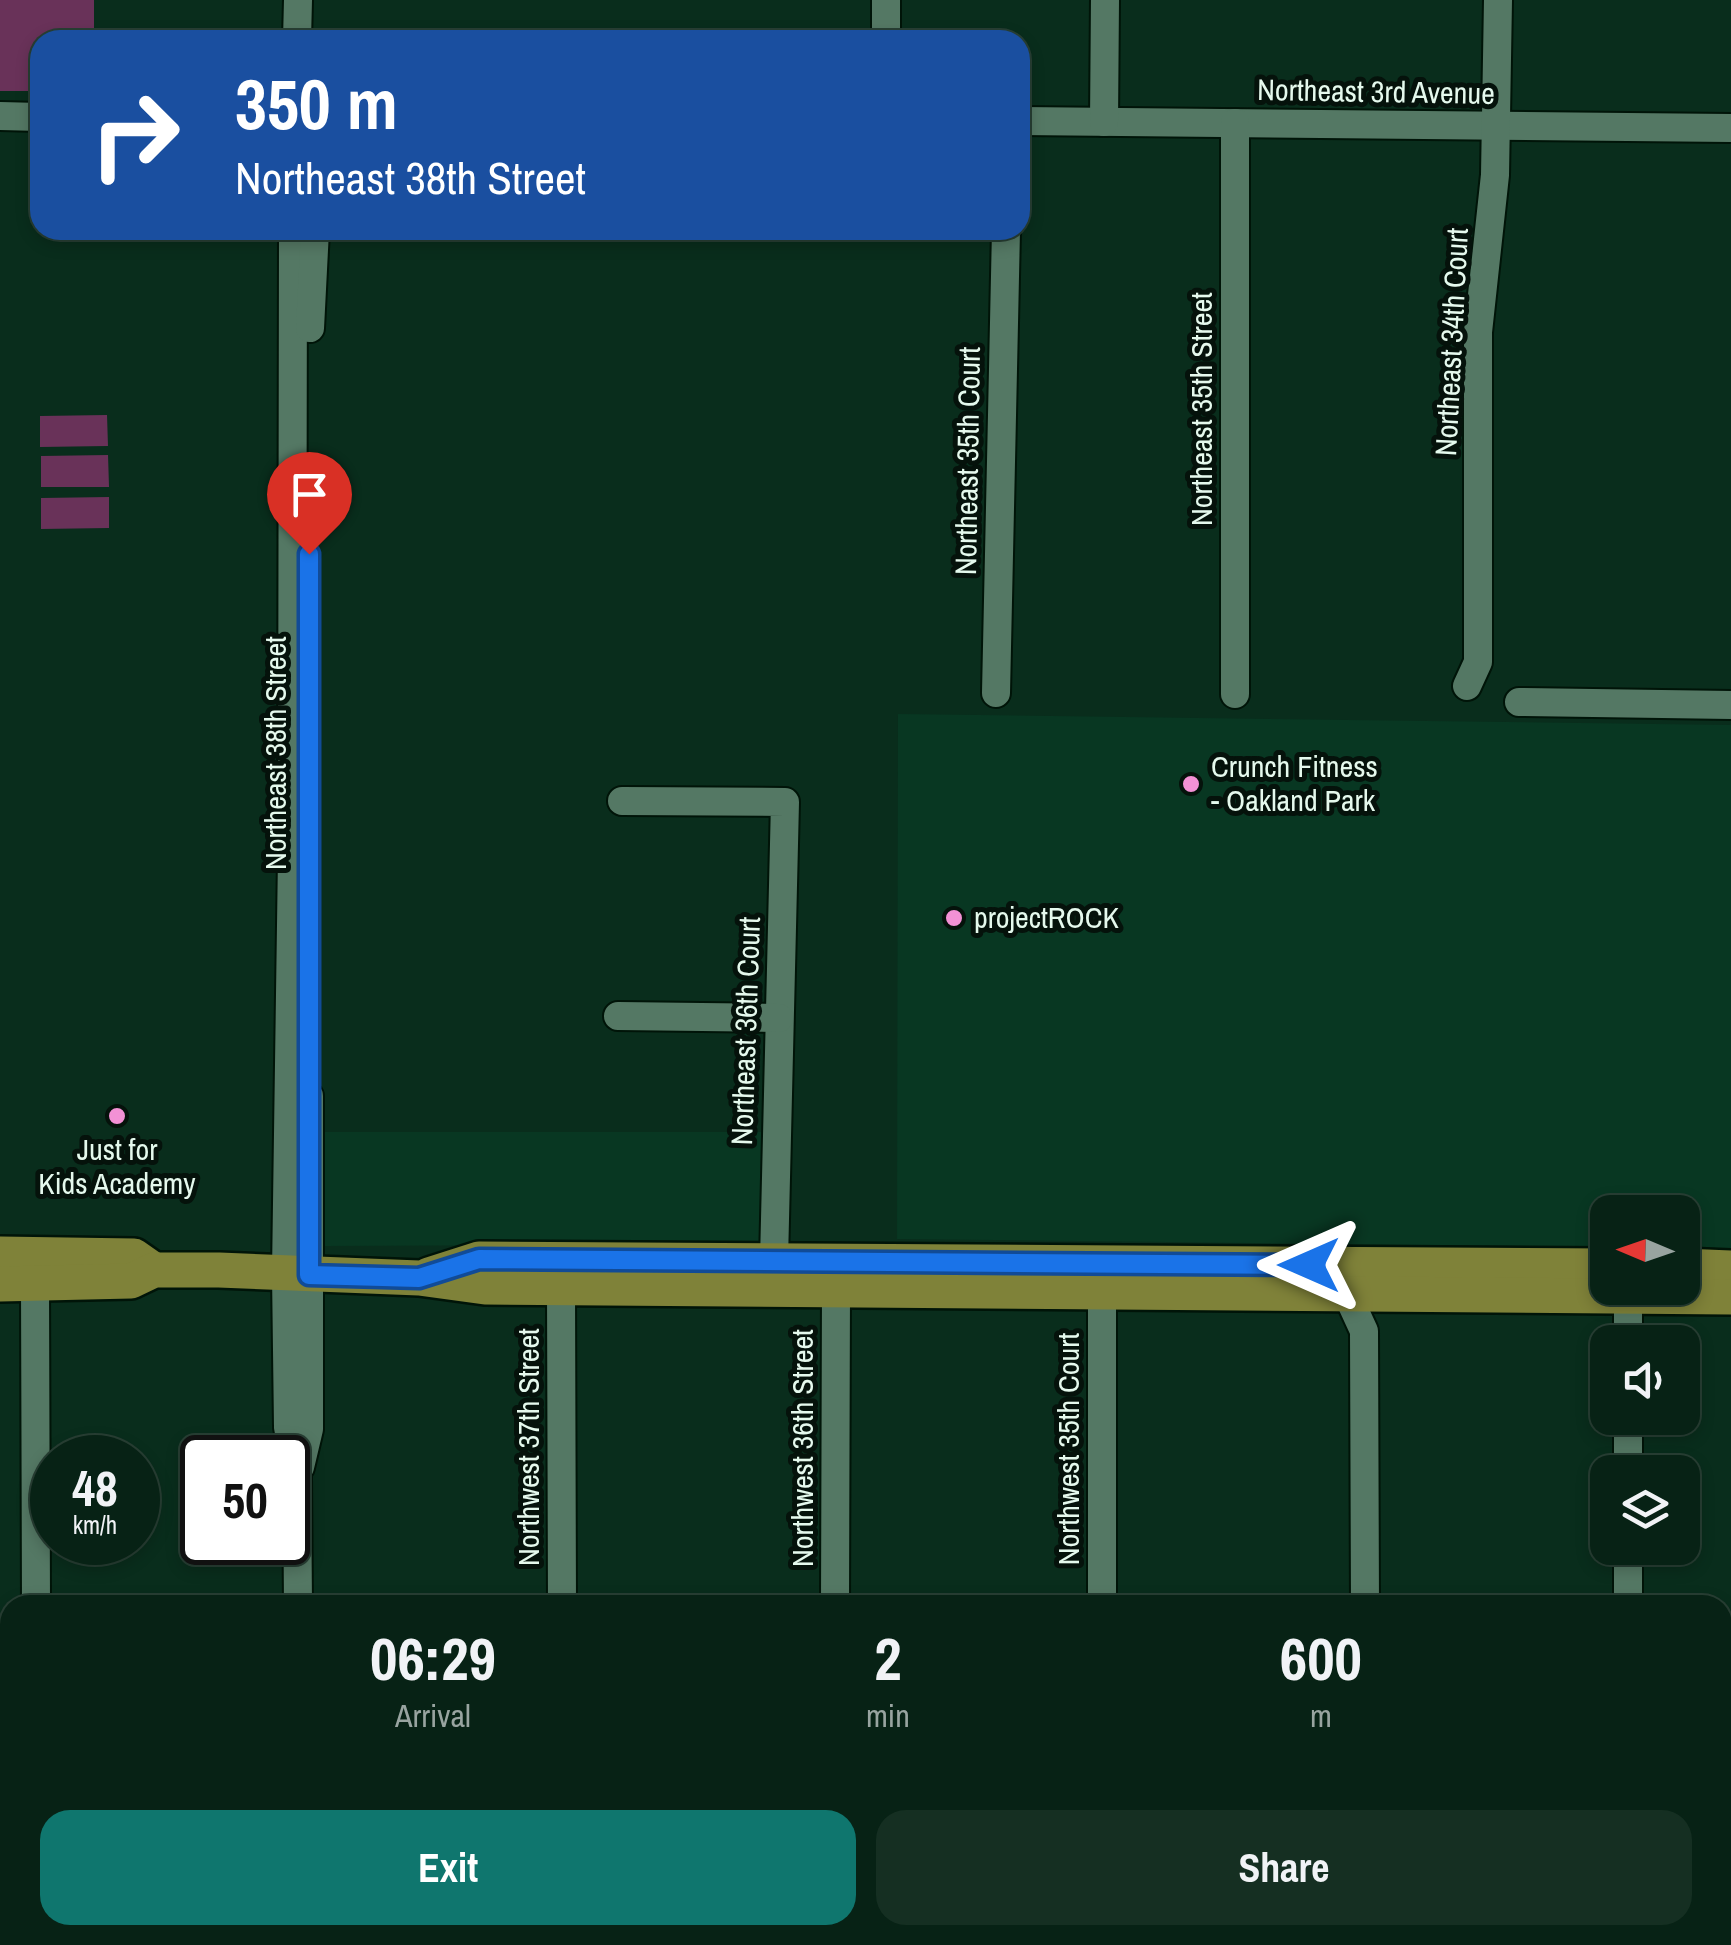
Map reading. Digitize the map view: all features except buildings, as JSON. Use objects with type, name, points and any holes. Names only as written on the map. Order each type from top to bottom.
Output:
[{"type":"main road","points":[[0,1254],[134,1256],[154,1270]]},
{"type":"main road","points":[[419,1278],[479,1259],[864,1261],[1364,1280],[1590,1294]]},
{"type":"main road","points":[[735,1290],[758,1281],[774,1261]]},
{"type":"main road","points":[[836,1290],[842,1276],[864,1261]]},
{"type":"main road","points":[[18,1284],[131,1281],[154,1270],[419,1278],[485,1287],[1102,1293],[1590,1267]]},
{"type":"main road","points":[[1700,1267],[1731,1268]]},
{"type":"main road","points":[[1700,1297],[1731,1298]]},
{"type":"street","points":[[298,0],[298,30]]},
{"type":"street","points":[[315,0],[315,30]]},
{"type":"street","points":[[886,0],[886,30]]},
{"type":"street","points":[[1104,122],[1105,0]]},
{"type":"street","name":"Northeast 34th Court","points":[[1467,686],[1478,662],[1478,332],[1498,126],[1498,0]]},
{"type":"street","points":[[0,116],[30,117]]},
{"type":"street","name":"Northeast 3rd Avenue","points":[[1030,121],[1731,128]]},
{"type":"street","name":"Northeast 35th Street","points":[[1234,123],[1235,694]]},
{"type":"street","name":"Northeast 38th Street","points":[[294,240],[292,856],[298,1274]]},
{"type":"street","name":"Northeast 38th Street","points":[[298,1274],[314,240]]},
{"type":"street","name":"Northeast 35th Court","points":[[996,693],[1006,240]]},
{"type":"street","points":[[1518,702],[1731,705]]},
{"type":"street","name":"Northeast 36th Court","points":[[622,801],[785,802],[774,1261]]},
{"type":"street","points":[[618,1016],[779,1018]]},
{"type":"street","points":[[298,1274],[288,1428],[297,1478],[298,1595]]},
{"type":"street","points":[[1364,1280],[1365,1595]]},
{"type":"street","points":[[18,1284],[35,1595]]},
{"type":"street","name":"Northwest 37th Street","points":[[561,1288],[562,1595]]},
{"type":"street","name":"Northwest 36th Street","points":[[835,1595],[836,1290]]},
{"type":"street","name":"Northwest 35th Court","points":[[1102,1293],[1102,1595]]},
{"type":"street","points":[[1628,1565],[1628,1595]]},
{"type":"shaded area","points":[[0,0],[94,0],[94,30],[30,30],[30,91],[0,91]]},
{"type":"shaded area","points":[[107,415],[108,446],[40,447],[40,416]]},
{"type":"shaded area","points":[[108,455],[109,487],[41,487],[41,456]]},
{"type":"shaded area","points":[[109,497],[109,528],[41,529],[41,498]]},
{"type":"shaded area","points":[[898,714],[1731,725],[1731,1249],[1700,1248],[1700,1195],[1590,1195],[1590,1247],[897,1239]]},
{"type":"shaded area","points":[[318,1132],[761,1132],[763,1244],[323,1246]]},
{"type":"place","name":"Crunch Fitness - Oakland Park","points":[[1191,784]]},
{"type":"place","name":"projectROCK","points":[[954,918]]},
{"type":"place","name":"Just for Kids Academy","points":[[117,1116]]},
{"type":"route","points":[[309,554],[309,1275],[419,1278],[479,1259],[1309,1265]]}]
